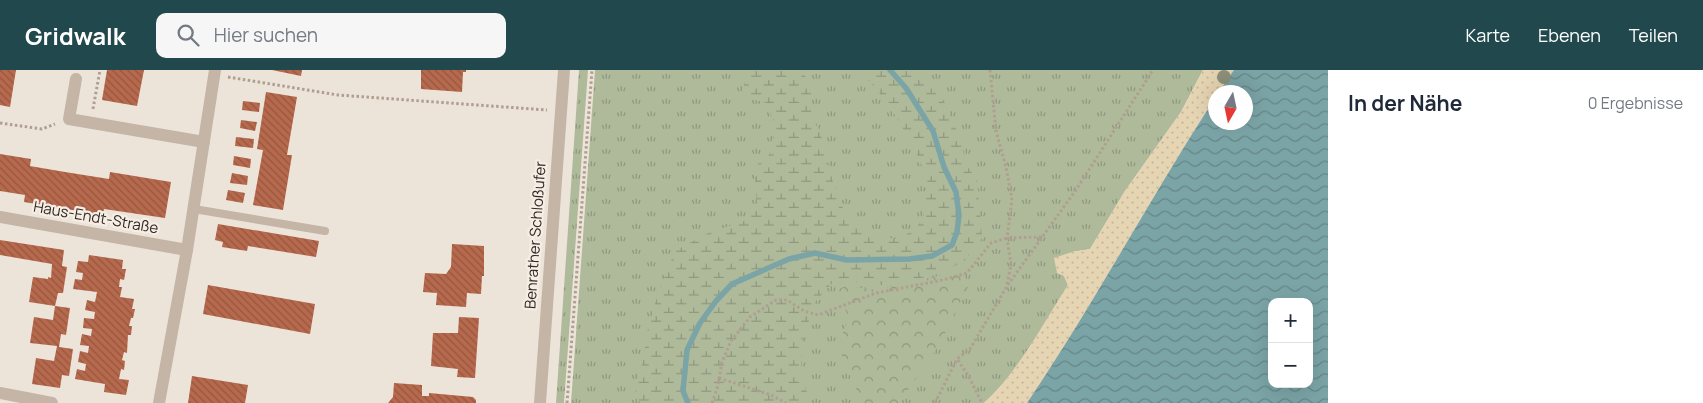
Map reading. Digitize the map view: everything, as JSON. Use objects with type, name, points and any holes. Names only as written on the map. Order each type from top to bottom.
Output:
[{"type":"street","name":"Benrather Schloßufer","points":[[540,403],[564,70]]},
{"type":"street","points":[[159,403],[188,250],[215,72]]},
{"type":"street","points":[[77,75],[69,119],[204,142]]},
{"type":"street","name":"Haus-Endt-Straße","points":[[0,217],[188,250]]},
{"type":"street","points":[[6,397],[52,403]]},
{"type":"lane","points":[[194,209],[325,231]]},
{"type":"path","points":[[91,123],[100,70]]},
{"type":"path","points":[[567,403],[592,70]]},
{"type":"path","points":[[990,70],[996,131],[1006,167],[1012,200],[1007,238],[1011,265],[1007,286]]},
{"type":"path","points":[[935,403],[958,360],[970,349],[1007,286],[1076,190],[1153,70]]},
{"type":"path","points":[[215,72],[338,95],[560,112]]},
{"type":"path","points":[[0,123],[42,129],[69,119]]},
{"type":"path","points":[[712,403],[717,389],[722,362],[731,341],[750,316],[776,300],[786,300],[804,311],[818,315],[876,293],[943,280],[967,273],[991,243],[1007,238],[1042,237]]},
{"type":"path","points":[[958,360],[969,376],[982,403]]},
{"type":"path","points":[[719,378],[771,395],[786,403]]},
{"type":"green space","points":[[579,70],[588,70],[564,403],[556,403]]},
{"type":"green space","points":[[595,70],[1203,70],[1181,112],[1125,191],[1090,249],[1072,252],[1064,276],[1068,285],[1019,363],[1008,378],[984,403],[571,403]]},
{"type":"green space","points":[[748,70],[802,70],[811,87],[812,119],[820,131],[833,182],[844,211],[858,224],[875,234],[898,240],[917,227],[924,215],[924,202],[930,190],[919,159],[902,126],[881,96],[859,70],[917,70],[918,73],[928,80],[943,99],[959,136],[967,166],[977,180],[982,238],[962,264],[947,267],[941,273],[928,277],[882,285],[834,281],[815,302],[802,343],[801,377],[811,403],[640,403],[635,390],[644,356],[647,332],[658,293],[675,251],[708,233],[747,220],[757,203],[754,167],[769,155],[775,126],[767,103],[741,96]]},
{"type":"green space","points":[[959,271],[970,283],[939,345],[899,403],[862,403],[838,346],[849,317],[835,290],[847,286],[877,290]]},
{"type":"sand","points":[[1203,70],[1234,70],[1224,85],[1208,85],[1208,109],[1052,366],[1027,403],[984,403],[1008,378],[1019,363],[1068,285],[1064,276],[1057,273],[1054,258],[1090,249],[1125,191],[1181,112]]},
{"type":"water","points":[[1234,70],[1328,70],[1328,403],[1027,403],[1076,328],[1208,109],[1208,130],[1253,130],[1253,85],[1224,85]]},
{"type":"building","points":[[0,70],[16,70],[10,107],[0,105]]},
{"type":"building","points":[[107,70],[144,70],[137,106],[102,100]]},
{"type":"building","points":[[272,70],[302,70],[301,76]]},
{"type":"building","points":[[421,70],[466,70],[466,72],[463,72],[462,92],[421,89]]},
{"type":"building","points":[[266,92],[297,97],[287,155],[292,155],[283,210],[253,205],[263,150],[257,149]]},
{"type":"building","points":[[243,101],[260,103],[259,112],[242,110]]},
{"type":"building","points":[[241,120],[257,122],[255,131],[240,128]]},
{"type":"building","points":[[236,137],[254,139],[253,148],[235,146]]},
{"type":"building","points":[[0,154],[31,159],[30,166],[65,172],[109,179],[110,172],[171,182],[165,218],[104,209],[103,215],[24,202],[25,195],[0,191]]},
{"type":"building","points":[[234,156],[251,159],[250,168],[233,165]]},
{"type":"building","points":[[232,173],[248,176],[247,185],[230,183]]},
{"type":"building","points":[[228,190],[245,193],[243,203],[226,200]]},
{"type":"building","points":[[218,224],[319,241],[316,257],[248,246],[247,251],[222,247],[223,242],[215,240]]},
{"type":"building","points":[[0,240],[64,250],[62,266],[67,267],[63,293],[58,293],[55,306],[29,302],[33,277],[51,278],[52,264],[0,255]]},
{"type":"building","points":[[452,244],[484,246],[484,276],[482,276],[481,294],[467,293],[466,307],[436,305],[437,293],[423,292],[425,273],[446,274],[451,267]]},
{"type":"building","points":[[89,255],[123,260],[122,269],[126,269],[124,280],[120,279],[119,287],[122,287],[120,297],[134,299],[132,309],[135,309],[129,326],[132,326],[131,335],[128,335],[127,353],[124,352],[122,360],[125,361],[124,370],[121,369],[119,379],[129,380],[126,395],[104,392],[105,384],[75,379],[77,369],[85,371],[86,364],[78,362],[80,351],[88,353],[89,346],[80,345],[82,334],[91,336],[92,329],[83,328],[84,318],[94,319],[95,312],[85,310],[87,300],[95,302],[97,292],[73,289],[75,279],[82,280],[83,273],[76,272],[78,261],[88,262]]},
{"type":"building","points":[[208,285],[315,304],[310,334],[203,314]]},
{"type":"building","points":[[55,306],[70,308],[66,335],[61,334],[59,347],[73,349],[69,376],[62,375],[60,388],[32,384],[36,358],[54,361],[57,346],[30,343],[34,317],[53,320]]},
{"type":"building","points":[[459,317],[479,318],[475,378],[457,377],[458,369],[431,366],[433,333],[458,333]]},
{"type":"building","points":[[192,376],[248,385],[245,403],[188,403]]},
{"type":"building","points":[[394,383],[422,385],[422,396],[429,396],[429,393],[473,397],[476,403],[388,403],[393,397]]},
{"type":"waterway","points":[[688,403],[683,391],[687,350],[700,323],[716,301],[732,284],[789,259],[815,253],[847,260],[909,259],[932,256],[952,245],[957,232],[959,215],[956,192],[944,167],[933,131],[906,88],[890,70]]}]
